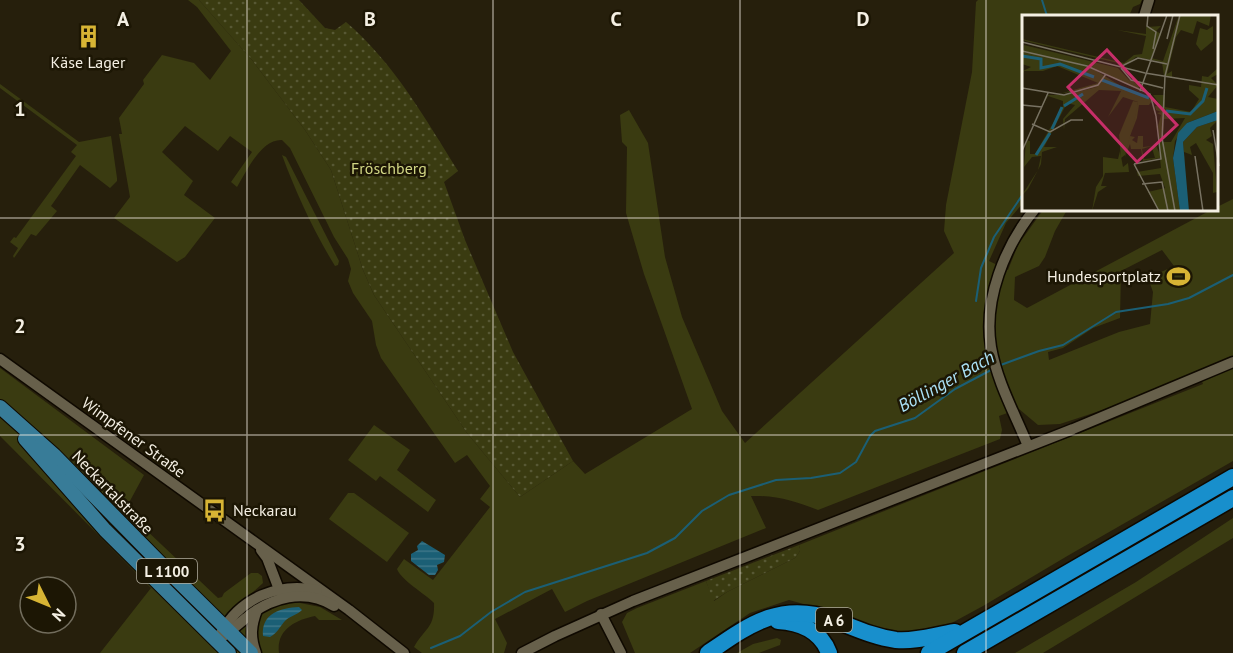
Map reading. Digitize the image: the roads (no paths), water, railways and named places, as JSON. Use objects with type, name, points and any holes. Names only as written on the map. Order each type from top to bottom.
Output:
[{"type":"highway","name":"A 6","points":[[929,653],[1233,477]]},
{"type":"highway","points":[[965,653],[1233,498]]},
{"type":"highway","name":"A 6","points":[[708,653],[757,622],[792,612],[822,616],[871,635],[898,640],[931,638],[967,630]]},
{"type":"highway","points":[[717,653],[760,627],[778,621],[793,622],[809,628],[829,653]]},
{"type":"highway","points":[[981,653],[1015,623]]},
{"type":"main road","name":"Neckartalstraße","points":[[0,408],[54,455],[163,566],[254,653]]},
{"type":"main road","name":"Neckartalstraße","points":[[0,408],[105,530],[229,653]]},
{"type":"street","points":[[1144,15],[1149,0]]},
{"type":"street","points":[[1028,446],[998,375],[990,346],[991,314],[997,283],[1014,240],[1032,212]]},
{"type":"street","name":"Wimpfener Straße","points":[[0,359],[323,591],[404,653]]},
{"type":"street","points":[[522,653],[601,614],[1132,406],[1233,362]]},
{"type":"street","name":"Wimpfener Straße","points":[[251,540],[267,558],[281,592],[326,601],[404,653]]},
{"type":"street","points":[[216,641],[257,596],[302,587],[323,591]]},
{"type":"street","points":[[228,629],[281,592]]},
{"type":"street","points":[[254,653],[251,633],[257,610]]},
{"type":"street","points":[[601,614],[621,653]]},
{"type":"water","points":[[422,541],[445,555],[444,562],[437,565],[438,570],[435,575],[429,575],[411,561],[411,554],[418,550],[417,546]]},
{"type":"water","points":[[299,607],[302,610],[286,620],[277,632],[270,637],[263,636],[263,628],[269,617],[279,611]]},
{"type":"waterway","points":[[1042,0],[1047,15]]},
{"type":"waterway","points":[[976,301],[981,268],[994,237],[1022,195]]},
{"type":"waterway","name":"Böllinger Bach","points":[[998,366],[1063,345],[1116,312],[1168,304],[1189,298],[1233,275]]},
{"type":"waterway","name":"Böllinger Bach","points":[[431,648],[460,636],[491,612],[525,592],[647,553],[675,538],[702,511],[729,495],[776,480],[811,478],[840,473],[856,462],[875,431],[915,418],[955,389],[993,369]]},
{"type":"place","name":"Käse Lager","points":[[88,37]]},
{"type":"place","name":"Hundesportplatz","points":[[1179,276]]},
{"type":"place","name":"Neckarau","points":[[215,510]]},
{"type":"park label","name":"Fröschberg","points":[[389,168]]}]
